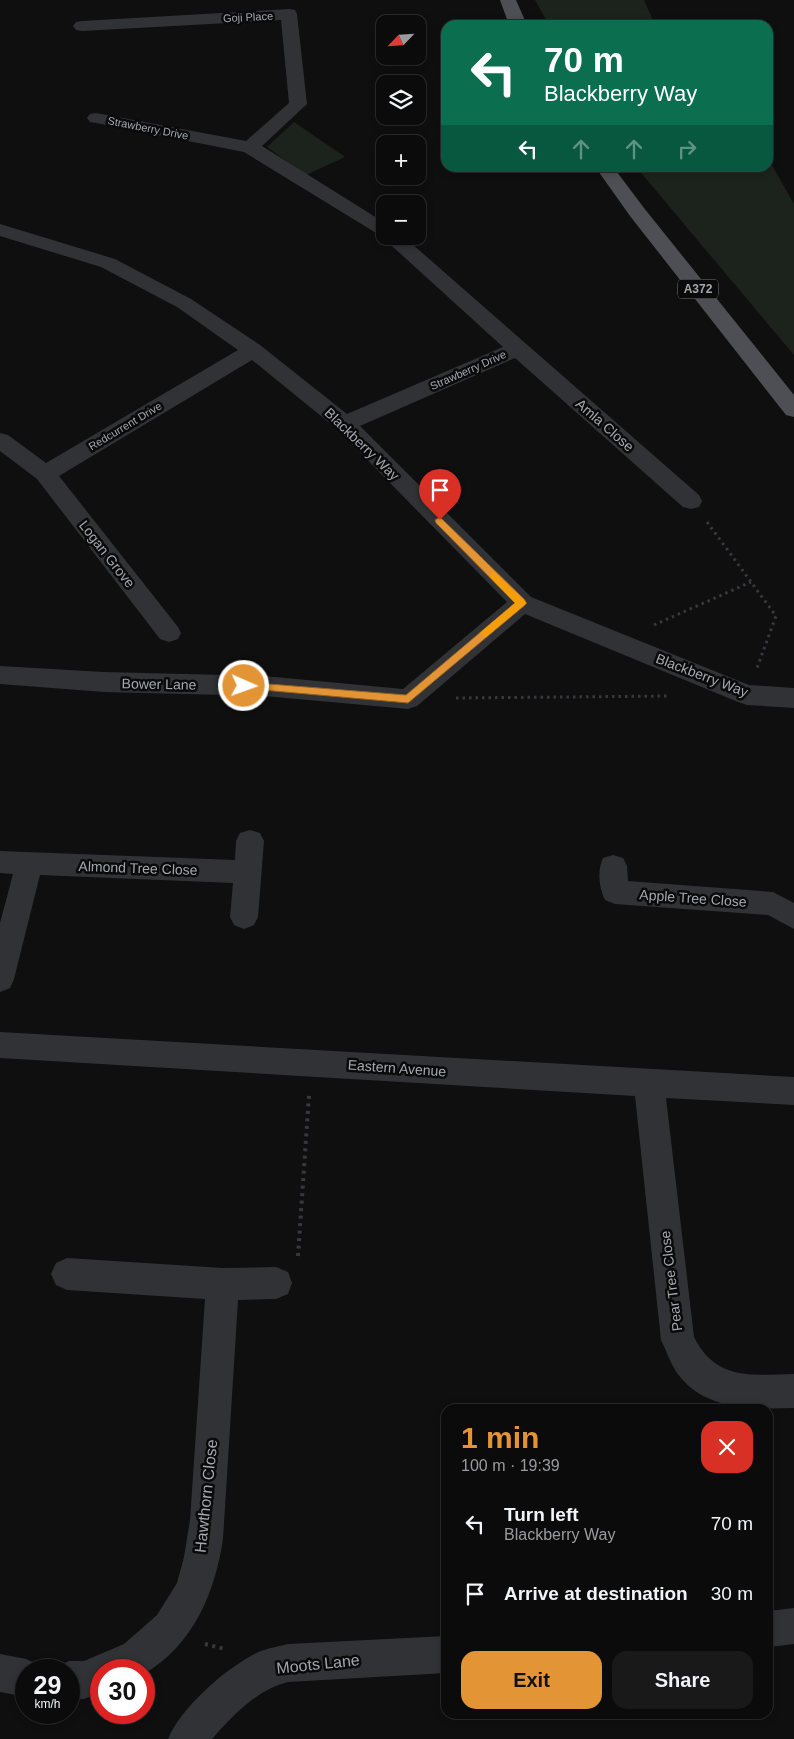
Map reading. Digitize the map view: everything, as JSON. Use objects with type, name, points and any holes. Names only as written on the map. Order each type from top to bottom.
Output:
[{"type":"main road","points":[[508,0],[516,20]]},
{"type":"main road","name":"A372","points":[[608,172],[637,212],[794,410]]},
{"type":"street","name":"Goji Place","points":[[82,26],[289,14],[298,104],[250,147]]},
{"type":"street","name":"Strawberry Drive","points":[[96,118],[250,147],[376,225]]},
{"type":"street","name":"Blackberry Way","points":[[0,230],[108,263],[184,303],[253,350],[345,424],[522,603],[747,695],[794,698]]},
{"type":"street","name":"Strawberry Drive","points":[[345,424],[518,348],[401,245]]},
{"type":"street","name":"Amla Close","points":[[518,348],[691,502]]},
{"type":"street","name":"Redcurrent Drive","points":[[44,474],[253,350]]},
{"type":"street","points":[[0,440],[44,474]]},
{"type":"street","name":"Logan Grove","points":[[44,474],[169,633]]},
{"type":"street","points":[[408,699],[522,603]]},
{"type":"street","name":"Bower Lane","points":[[0,675],[104,682],[264,686],[408,699]]},
{"type":"street","points":[[244,917],[250,841]]},
{"type":"street","name":"Almond Tree Close","points":[[0,862],[248,872]]},
{"type":"street","points":[[0,980],[29,864]]},
{"type":"street","name":"Apple Tree Close","points":[[613,866],[615,892],[773,904],[794,917]]},
{"type":"street","name":"Eastern Avenue","points":[[0,1045],[125,1050],[649,1084],[794,1091]]},
{"type":"street","name":"Pear Tree Close","points":[[649,1084],[678,1340],[692,1366],[716,1385],[738,1392],[794,1391]]},
{"type":"street","points":[[67,1274],[222,1284],[276,1283]]},
{"type":"street","name":"Hawthorn Close","points":[[132,1659],[143,1653],[165,1635],[182,1613],[193,1588],[203,1549],[210,1486],[222,1284]]},
{"type":"street","points":[[773,1628],[794,1626]]},
{"type":"street","name":"Moots Lane","points":[[187,1739],[211,1711],[264,1670],[288,1663],[441,1654]]},
{"type":"street","points":[[0,1674],[15,1676]]},
{"type":"path","points":[[691,502],[776,616],[747,695]]},
{"type":"path","points":[[599,635],[647,628],[751,582]]},
{"type":"path","points":[[408,699],[677,696]]},
{"type":"path","points":[[276,1283],[298,1268],[310,1086],[323,1063]]},
{"type":"path","points":[[165,1635],[251,1655],[264,1670]]},
{"type":"shaded area","points":[[535,0],[644,0],[653,20],[546,20]]},
{"type":"shaded area","points":[[294,122],[345,157],[306,175],[267,147]]},
{"type":"shaded area","points":[[773,167],[794,204],[794,355],[640,172],[773,172]]},
{"type":"slow traffic","points":[[486,633],[522,603],[494,575]]},
{"type":"route","points":[[244,686],[264,686],[408,699],[522,603],[440,520]]}]
